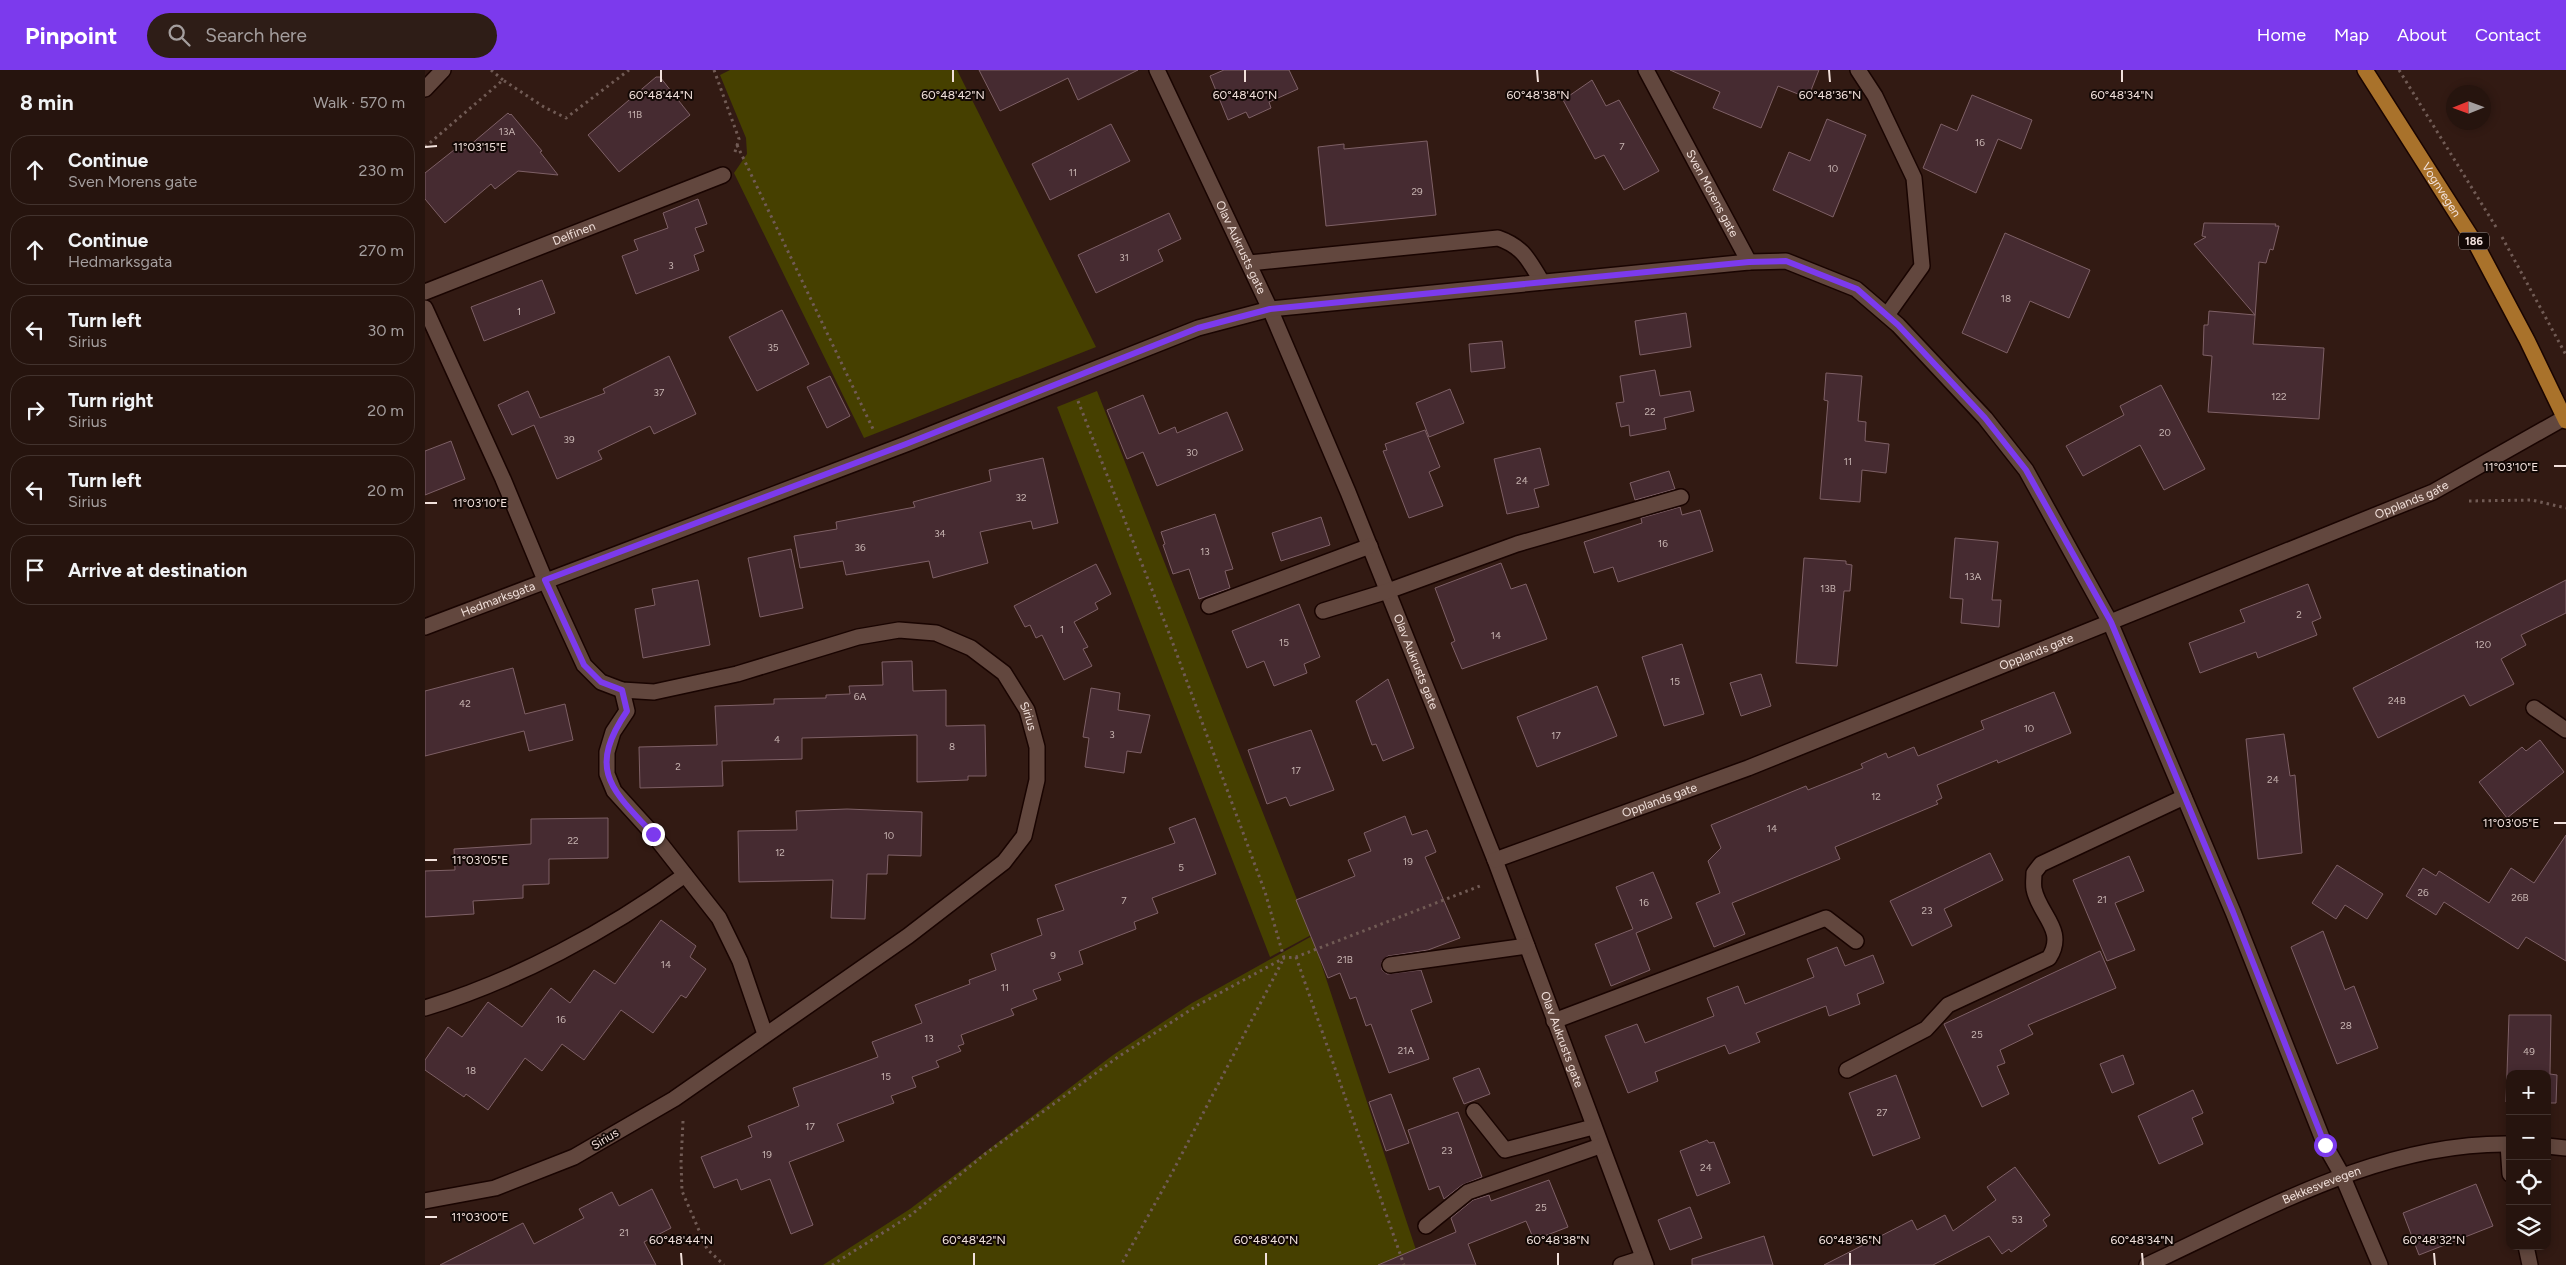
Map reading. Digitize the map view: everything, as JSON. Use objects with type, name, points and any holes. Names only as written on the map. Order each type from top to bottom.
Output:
[{"type":"main road","name":"Vognvegen","points":[[2365,70],[2477,246],[2527,340],[2565,419]]},
{"type":"street","points":[[425,89],[443,70]]},
{"type":"street","name":"Olav Aukrusts gate","points":[[1157,70],[1270,309],[1388,590],[1502,878],[1644,1261]]},
{"type":"street","name":"Sven Morens gate","points":[[1646,70],[1749,262]]},
{"type":"street","points":[[1858,70],[1875,96],[1914,178],[1922,266],[1887,315]]},
{"type":"street","name":"Delfinen","points":[[425,292],[723,175]]},
{"type":"street","points":[[1249,263],[1499,238],[1514,244],[1526,256],[1542,282]]},
{"type":"street","points":[[1749,262],[1786,261],[1857,289],[1887,315],[1985,418],[2026,470],[2111,622],[2233,912],[2325,1145],[2341,1175],[2380,1265]]},
{"type":"street","name":"Hedmarksgata","points":[[425,627],[883,453],[1198,328],[1270,309],[1749,262]]},
{"type":"street","points":[[425,308],[503,478],[545,580]]},
{"type":"street","name":"Opplands gate","points":[[1495,860],[1747,768],[2433,492],[2565,419]]},
{"type":"street","points":[[1323,611],[1517,544],[1681,497]]},
{"type":"street","points":[[1209,606],[1370,546]]},
{"type":"street","name":"Sirius","points":[[425,1201],[495,1188],[574,1157],[674,1098],[908,936],[1004,862],[1023,836],[1037,780],[1037,747],[1027,710],[1004,673],[971,648],[936,633],[899,630],[858,637],[737,674],[700,683],[654,692],[622,690],[601,682],[584,665],[545,580]]},
{"type":"street","points":[[622,690],[627,711],[613,732],[607,752],[607,774],[614,791],[653,834],[719,918],[740,961],[765,1034]]},
{"type":"street","points":[[2534,708],[2566,730]]},
{"type":"street","points":[[1847,1070],[1926,1029],[1948,1005],[2049,958],[2056,948],[2055,934],[2034,890],[2034,873],[2041,864],[2184,797]]},
{"type":"street","points":[[425,1008],[516,973],[648,902],[685,875]]},
{"type":"street","points":[[1554,1021],[1826,918],[1856,942]]},
{"type":"street","points":[[1390,965],[1527,946]]},
{"type":"street","points":[[1474,1111],[1505,1150],[1593,1127]]},
{"type":"street","name":"Bekkesvevegen","points":[[2147,1265],[2341,1175],[2424,1151],[2477,1144],[2506,1144]]},
{"type":"street","points":[[1426,1226],[1468,1192],[1600,1146]]},
{"type":"street","points":[[2551,1146],[2566,1148]]},
{"type":"street","points":[[2527,1250],[2530,1265]]},
{"type":"street","points":[[1621,1265],[1644,1261]]},
{"type":"path","points":[[491,70],[544,107],[566,118],[629,70]]},
{"type":"path","points":[[714,70],[739,139],[723,175]]},
{"type":"path","points":[[425,146],[503,80]]},
{"type":"path","points":[[737,145],[883,453]]},
{"type":"path","points":[[1070,380],[1165,623],[1265,892],[1284,958],[1173,1171],[1121,1265]]},
{"type":"path","points":[[2433,492],[2460,501],[2532,500],[2566,508]]},
{"type":"path","points":[[832,1265],[911,1215],[999,1143],[1118,1057],[1198,1005],[1284,958],[1297,957],[1502,878]]},
{"type":"path","points":[[1297,957],[1404,1265]]},
{"type":"path","points":[[674,1098],[685,1124],[681,1162],[682,1191],[707,1249],[724,1265]]},
{"type":"shaded area","points":[[730,70],[957,70],[1096,347],[864,438],[734,173],[747,154],[746,138],[720,75]]},
{"type":"shaded area","points":[[1097,391],[1311,935],[1270,957],[1057,407]]},
{"type":"shaded area","points":[[1312,936],[1421,1265],[823,1265],[910,1209],[1113,1055],[1192,1003]]},
{"type":"building","points":[[979,70],[1138,70],[1078,100],[1068,78],[1000,111]]},
{"type":"building","points":[[1224,70],[1289,70],[1298,89],[1269,102],[1271,108],[1249,118],[1246,112],[1228,120],[1210,76]]},
{"type":"building","points":[[1670,70],[1819,70],[1808,98],[1778,86],[1761,128],[1713,108],[1720,92]]},
{"type":"building","points":[[656,77],[660,77],[690,115],[619,172],[588,135]]},
{"type":"building","points":[[1592,80],[1606,106],[1619,100],[1659,171],[1624,190],[1604,155],[1595,159],[1563,100]]},
{"type":"building","points":[[1972,95],[2032,120],[2021,149],[1998,139],[1976,193],[1923,168],[1941,124],[1957,131]]},
{"type":"building","points":[[508,113],[511,114],[542,151],[540,152],[558,175],[518,171],[495,189],[491,184],[445,223],[425,199],[425,173],[459,146],[463,151]]},
{"type":"building","points":[[1827,119],[1866,135],[1833,217],[1773,190],[1789,152],[1810,161]]},
{"type":"building","points":[[1111,124],[1130,161],[1050,200],[1032,164]]},
{"type":"building","points":[[1427,141],[1436,215],[1326,226],[1318,147],[1344,144],[1344,149]]},
{"type":"building","points":[[698,199],[707,224],[695,228],[704,251],[694,255],[699,270],[636,294],[622,256],[638,250],[634,240],[668,228],[663,213]]},
{"type":"building","points":[[1169,213],[1181,239],[1158,250],[1163,261],[1096,293],[1078,255]]},
{"type":"building","points":[[2204,223],[2276,224],[2275,226],[2279,226],[2273,250],[2270,249],[2266,263],[2259,262],[2253,344],[2324,348],[2319,419],[2208,412],[2212,356],[2203,355],[2204,325],[2208,325],[2209,311],[2255,315],[2194,244],[2206,237],[2202,236]]},
{"type":"building","points":[[2005,233],[2090,270],[2069,318],[2030,301],[2007,353],[1962,333]]},
{"type":"building","points":[[542,280],[555,313],[484,341],[471,307]]},
{"type":"building","points":[[782,310],[809,364],[757,391],[729,337]]},
{"type":"building","points":[[1686,313],[1691,347],[1640,355],[1635,321]]},
{"type":"building","points":[[1502,341],[1505,368],[1471,372],[1469,344]]},
{"type":"building","points":[[669,356],[696,414],[654,434],[650,426],[598,451],[602,459],[557,479],[534,425],[512,435],[498,405],[528,391],[540,418],[605,393],[603,389]]},
{"type":"building","points":[[1655,370],[1660,396],[1690,391],[1694,411],[1664,418],[1666,429],[1630,436],[1629,425],[1621,427],[1616,403],[1624,402],[1620,376]]},
{"type":"building","points":[[1826,373],[1862,376],[1858,421],[1866,422],[1865,441],[1889,444],[1886,473],[1862,470],[1860,502],[1820,499],[1828,401],[1824,400]]},
{"type":"building","points":[[830,376],[850,416],[827,428],[807,387]]},
{"type":"building","points":[[2161,385],[2205,469],[2164,490],[2140,445],[2083,476],[2066,446],[2124,415],[2120,406]]},
{"type":"building","points":[[1450,389],[1464,423],[1429,437],[1416,403]]},
{"type":"building","points":[[1143,395],[1159,434],[1175,427],[1177,433],[1227,412],[1243,450],[1157,486],[1143,452],[1127,459],[1107,410]]},
{"type":"building","points":[[1425,430],[1440,467],[1429,472],[1443,506],[1409,518],[1383,451],[1387,450],[1385,444]]},
{"type":"building","points":[[451,441],[465,479],[425,495],[425,451]]},
{"type":"building","points":[[1540,448],[1549,485],[1534,489],[1539,507],[1507,514],[1494,459]]},
{"type":"building","points":[[1043,458],[1058,523],[1033,529],[1031,521],[980,532],[988,563],[933,578],[929,561],[846,575],[843,561],[800,568],[794,536],[837,529],[836,522],[915,507],[913,502],[991,481],[989,470]]},
{"type":"building","points":[[1669,471],[1675,489],[1635,500],[1630,483]]},
{"type":"building","points":[[1680,507],[1682,515],[1700,510],[1713,551],[1618,582],[1613,567],[1594,573],[1584,542],[1642,523],[1641,518]]},
{"type":"building","points":[[1215,514],[1233,569],[1225,571],[1230,588],[1199,599],[1189,569],[1173,574],[1163,545],[1165,544],[1161,532]]},
{"type":"building","points":[[1321,517],[1330,545],[1281,561],[1272,533]]},
{"type":"building","points":[[1955,538],[1998,542],[1992,600],[2001,600],[1999,627],[1961,623],[1963,599],[1950,598]]},
{"type":"building","points":[[791,549],[803,608],[760,617],[748,558]]},
{"type":"building","points":[[1804,558],[1846,561],[1846,564],[1852,565],[1850,591],[1844,591],[1837,666],[1796,663]]},
{"type":"building","points":[[1501,563],[1511,589],[1526,584],[1547,639],[1462,669],[1451,643],[1455,641],[1435,588]]},
{"type":"building","points":[[1096,564],[1111,594],[1095,603],[1098,609],[1074,622],[1088,647],[1083,649],[1092,666],[1064,680],[1042,635],[1036,638],[1030,625],[1025,627],[1014,606]]},
{"type":"building","points":[[698,580],[710,645],[643,658],[635,609],[655,605],[652,589]]},
{"type":"building","points":[[2566,580],[2566,613],[2521,635],[2526,645],[2501,659],[2514,684],[2470,706],[2464,695],[2378,738],[2353,688]]},
{"type":"building","points":[[2308,584],[2321,618],[2312,622],[2317,635],[2258,658],[2256,652],[2200,673],[2189,643],[2245,622],[2240,610]]},
{"type":"building","points":[[1299,604],[1320,657],[1304,664],[1307,673],[1274,686],[1264,661],[1247,668],[1232,631]]},
{"type":"building","points":[[1682,644],[1704,714],[1664,726],[1642,657]]},
{"type":"building","points":[[912,661],[913,691],[946,690],[946,726],[985,725],[986,776],[968,776],[968,780],[917,782],[917,735],[802,738],[802,759],[722,761],[723,786],[640,788],[639,747],[717,745],[715,706],[774,704],[774,699],[826,698],[826,695],[850,694],[849,686],[883,685],[882,662]]},
{"type":"building","points":[[513,668],[525,714],[565,704],[573,740],[529,751],[524,731],[425,756],[425,691]]},
{"type":"building","points":[[1761,674],[1771,706],[1741,716],[1730,683]]},
{"type":"building","points":[[1388,679],[1414,748],[1383,761],[1376,744],[1372,745],[1356,701]]},
{"type":"building","points":[[1597,686],[1617,736],[1537,767],[1517,717]]},
{"type":"building","points":[[1091,688],[1120,693],[1118,710],[1150,715],[1141,753],[1127,751],[1124,773],[1085,767],[1089,738],[1083,737]]},
{"type":"building","points":[[2054,692],[2071,733],[1998,763],[1997,760],[1937,785],[1942,798],[1936,801],[1938,804],[1835,847],[1840,859],[1732,903],[1745,934],[1714,947],[1696,903],[1720,893],[1708,861],[1721,848],[1711,825],[1806,786],[1808,790],[1863,768],[1861,764],[1886,753],[1888,758],[1914,747],[1918,756],[1984,729],[1981,721]]},
{"type":"building","points":[[1311,730],[1334,790],[1290,806],[1286,797],[1267,804],[1248,750]]},
{"type":"building","points":[[2284,734],[2290,776],[2295,775],[2302,853],[2258,859],[2246,739]]},
{"type":"building","points":[[2540,740],[2564,772],[2507,818],[2479,782],[2522,747],[2526,751]]},
{"type":"building","points":[[847,809],[922,812],[921,856],[888,855],[887,874],[867,874],[865,919],[831,918],[833,880],[739,882],[738,831],[797,830],[796,811]]},
{"type":"building","points":[[1405,816],[1412,835],[1427,830],[1436,852],[1425,857],[1460,938],[1428,950],[1388,956],[1382,961],[1382,970],[1387,974],[1421,970],[1432,1002],[1411,1010],[1429,1059],[1389,1073],[1371,1024],[1366,1026],[1356,997],[1350,999],[1340,973],[1328,978],[1296,900],[1355,876],[1348,860],[1371,851],[1364,833]]},
{"type":"building","points":[[608,818],[608,858],[549,859],[549,884],[523,885],[523,898],[473,901],[474,914],[425,917],[425,871],[455,870],[454,849],[531,844],[531,819]]},
{"type":"building","points":[[1195,818],[1216,874],[1152,898],[1158,913],[1134,922],[1136,929],[1079,951],[1083,964],[1058,973],[1061,980],[1033,990],[1037,999],[1011,1009],[1014,1015],[961,1035],[964,1044],[958,1046],[961,1051],[936,1061],[939,1067],[912,1077],[916,1087],[891,1096],[894,1103],[837,1124],[844,1141],[789,1162],[813,1225],[791,1234],[770,1179],[741,1190],[737,1179],[714,1188],[701,1157],[752,1137],[748,1126],[799,1106],[793,1088],[878,1057],[872,1042],[922,1023],[915,1005],[970,984],[969,980],[996,970],[991,954],[1042,935],[1037,919],[1064,910],[1055,885],[1175,843],[1169,828]]},
{"type":"building","points":[[2566,835],[2566,961],[2526,937],[2518,949],[2444,902],[2436,915],[2406,896],[2423,868],[2436,876],[2439,871],[2489,903],[2511,868],[2534,883]]},
{"type":"building","points":[[1990,853],[2003,880],[1944,909],[1952,926],[1912,946],[1890,901]]},
{"type":"building","points":[[2129,856],[2144,891],[2115,903],[2135,950],[2107,961],[2073,880]]},
{"type":"building","points":[[2337,865],[2383,894],[2367,919],[2345,905],[2336,919],[2312,903]]},
{"type":"building","points":[[1653,872],[1672,918],[1636,933],[1650,970],[1611,986],[1595,944],[1633,929],[1616,887]]},
{"type":"building","points":[[661,920],[696,946],[690,957],[706,969],[686,998],[681,995],[653,1033],[621,1010],[584,1060],[562,1044],[542,1071],[525,1058],[488,1110],[466,1094],[464,1097],[425,1070],[425,1060],[448,1027],[462,1037],[488,1002],[522,1027],[551,988],[570,1003],[594,970],[615,984]]},
{"type":"building","points":[[2323,931],[2345,990],[2354,986],[2378,1048],[2337,1064],[2291,947]]},
{"type":"building","points":[[1837,947],[1845,966],[1873,955],[1884,983],[1857,994],[1860,1004],[1829,1016],[1826,1006],[1756,1033],[1760,1042],[1729,1054],[1725,1045],[1655,1072],[1658,1081],[1628,1093],[1605,1036],[1637,1024],[1645,1043],[1714,1016],[1707,998],[1738,986],[1745,1004],[1814,977],[1807,959]]},
{"type":"building","points":[[2100,951],[2116,988],[2028,1025],[2033,1034],[2000,1050],[2005,1063],[1997,1066],[2009,1094],[1982,1107],[1944,1024]]},
{"type":"building","points":[[2509,1015],[2551,1015],[2550,1070],[2507,1070]]},
{"type":"building","points":[[2123,1055],[2134,1084],[2112,1093],[2100,1064]]},
{"type":"building","points":[[1479,1068],[1490,1094],[1464,1104],[1453,1078]]},
{"type":"building","points":[[2551,1074],[2557,1075],[2556,1103],[2551,1103]]},
{"type":"building","points":[[1896,1075],[1920,1138],[1873,1156],[1849,1093]]},
{"type":"building","points":[[2193,1090],[2203,1113],[2192,1118],[2203,1144],[2159,1164],[2138,1116]]},
{"type":"building","points":[[1391,1094],[1409,1143],[1386,1151],[1369,1102]]},
{"type":"building","points":[[1458,1112],[1482,1177],[1462,1185],[1444,1199],[1439,1186],[1429,1190],[1408,1130]]},
{"type":"building","points":[[1707,1140],[1709,1143],[1714,1142],[1730,1183],[1697,1196],[1680,1151]]},
{"type":"building","points":[[2015,1167],[2050,1215],[2043,1220],[2047,1226],[2011,1252],[2009,1249],[2002,1254],[1989,1236],[1933,1265],[1824,1265],[1912,1220],[1917,1230],[1945,1215],[1953,1231],[1996,1200],[1987,1187]]},
{"type":"building","points":[[1549,1180],[1568,1227],[1534,1240],[1526,1221],[1468,1244],[1476,1265],[1378,1265],[1456,1232],[1451,1218],[1473,1200],[1489,1195],[1491,1201]]},
{"type":"building","points":[[2476,1184],[2493,1226],[2419,1255],[2403,1213]]},
{"type":"building","points":[[652,1189],[671,1228],[644,1242],[656,1265],[440,1265],[523,1223],[534,1244],[584,1218],[579,1209],[612,1192],[619,1206]]},
{"type":"building","points":[[1690,1207],[1702,1238],[1670,1250],[1658,1220]]},
{"type":"building","points":[[1764,1236],[1773,1265],[1692,1265],[1692,1259]]},
{"type":"route","points":[[653,834],[614,791],[607,774],[607,752],[613,732],[627,711],[622,690],[601,682],[584,665],[545,580],[906,444],[1198,328],[1270,309],[1749,262],[1786,261],[1857,289],[1887,315],[1985,418],[2026,470],[2111,622],[2233,912],[2325,1145]]}]
